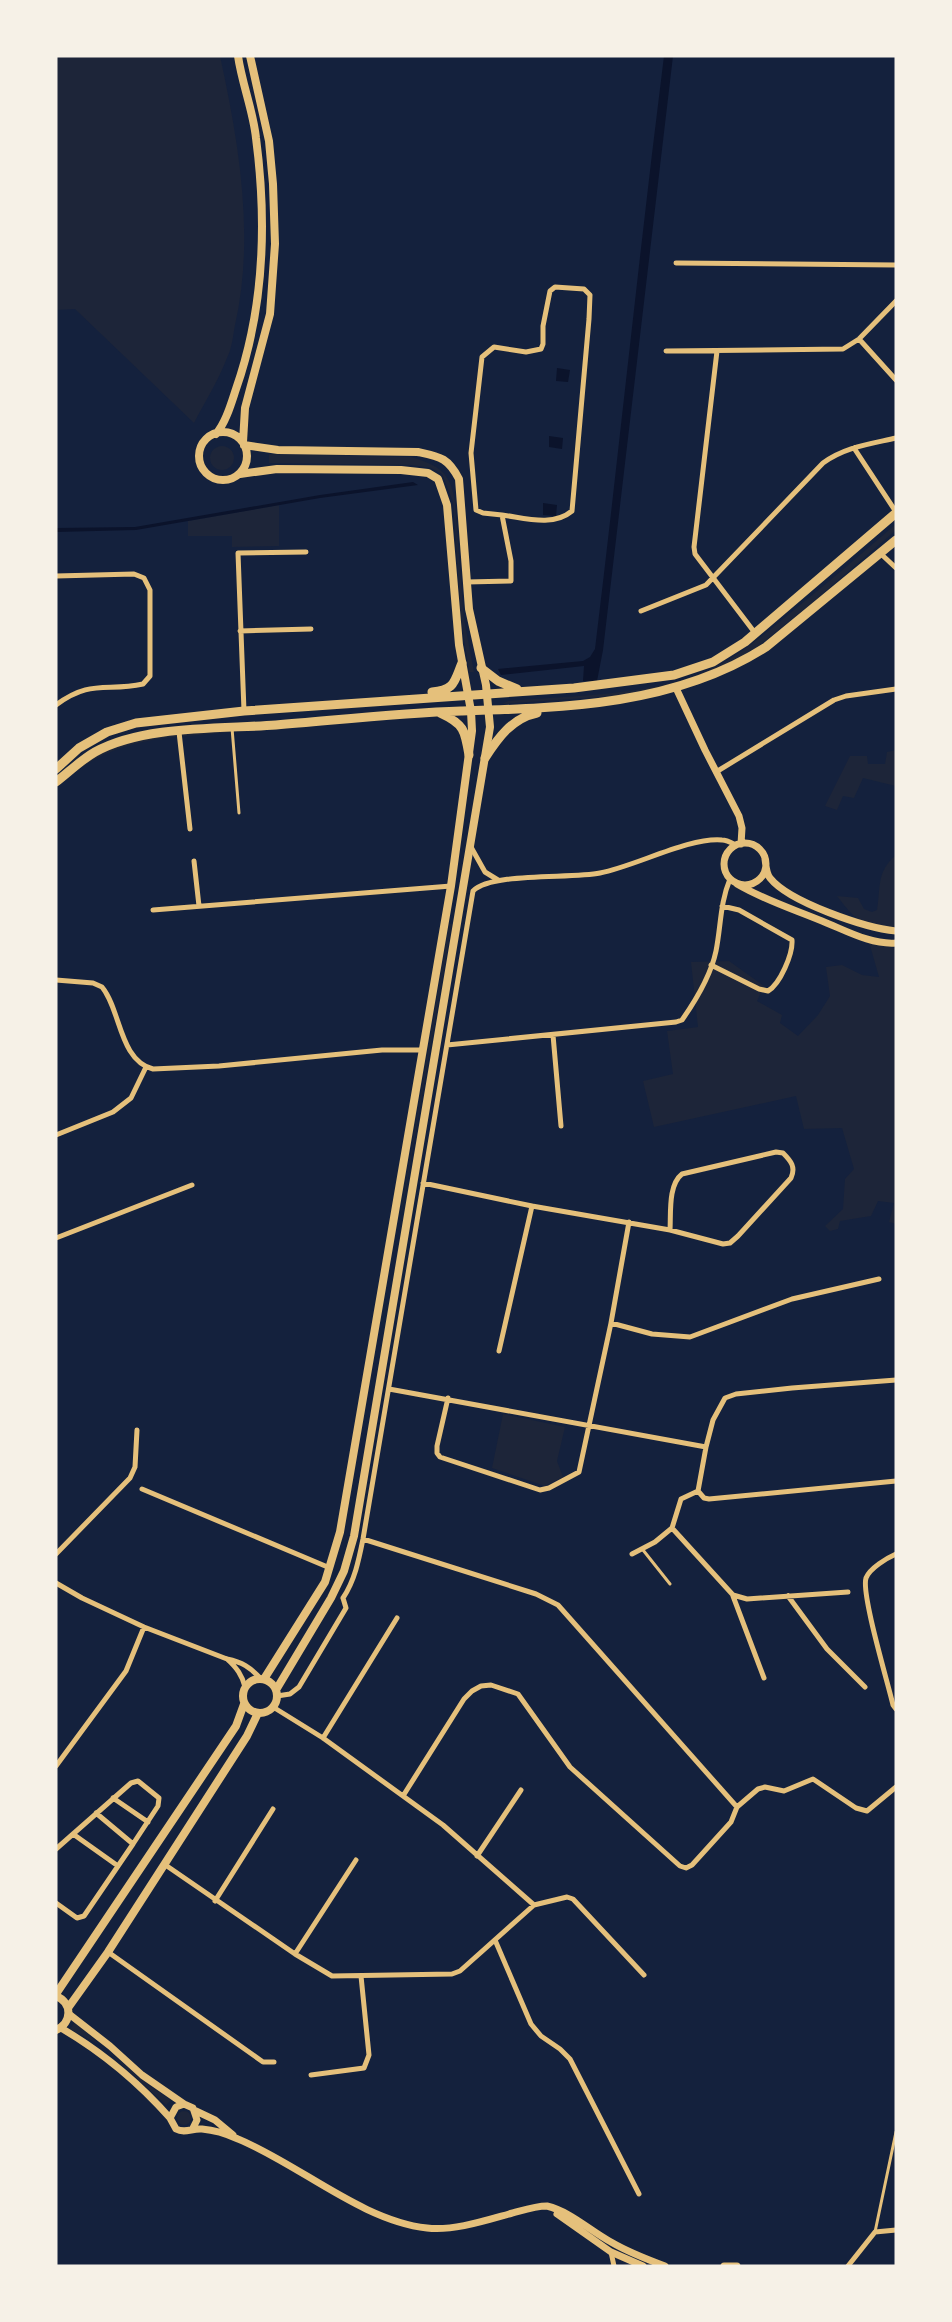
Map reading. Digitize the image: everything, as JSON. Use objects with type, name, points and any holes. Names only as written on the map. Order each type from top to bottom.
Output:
[{"type":"main road","points":[[216,434],[229,407],[249,345],[257,310],[261,261],[260,181],[256,137],[238,56]]},
{"type":"main road","points":[[240,474],[247,460],[243,443],[245,408],[270,314],[275,244],[274,184],[268,141],[250,56]]},
{"type":"main road","points":[[263,1679],[325,1582],[340,1532],[451,886],[472,732],[471,711],[462,664],[456,610],[447,505],[438,479],[428,473],[408,470],[277,469],[240,474],[225,480],[209,476],[200,463],[201,448],[209,437],[228,433],[243,443],[278,450],[418,452],[439,456],[452,464],[460,479],[469,609],[487,693],[490,728],[354,1536],[344,1571],[331,1598],[277,1693],[273,1707],[266,1712],[258,1713],[250,1710],[244,1704],[242,1696],[249,1682],[263,1679],[272,1683],[277,1693]]},
{"type":"main road","points":[[676,688],[685,678],[713,662],[755,633],[896,513]]},
{"type":"main road","points":[[56,782],[95,752],[118,742],[159,733],[384,715],[471,711],[489,712],[574,705],[633,697],[676,688],[721,673],[745,661],[766,647],[896,540]]},
{"type":"main road","points":[[56,768],[79,748],[107,732],[136,723],[244,711],[574,688],[674,675],[713,662]]},
{"type":"main road","points":[[383,701],[399,694],[449,688],[454,684],[462,664]]},
{"type":"main road","points":[[481,668],[508,686],[531,690]]},
{"type":"main road","points":[[485,758],[501,735],[520,719],[529,714],[574,705]]},
{"type":"main road","points":[[440,713],[458,723],[466,732],[469,755]]},
{"type":"main road","points":[[69,2011],[63,2000],[56,1995],[236,1726],[244,1704]]},
{"type":"main road","points":[[59,2029],[65,2024],[69,2011],[247,1736],[258,1713]]},
{"type":"street","points":[[676,263],[896,265]]},
{"type":"street","points":[[554,287],[584,290],[590,295],[589,319],[572,511],[565,517],[554,521],[502,516],[476,510],[473,494],[471,453],[482,357],[494,347],[526,352],[540,350],[543,344],[543,326],[550,291],[554,287]]},
{"type":"street","points":[[666,351],[843,350],[859,339],[896,301]]},
{"type":"street","points":[[859,339],[896,380]]},
{"type":"street","points":[[717,351],[694,547],[695,554],[755,633]]},
{"type":"street","points":[[641,611],[690,592],[713,578],[822,463],[841,451],[896,438]]},
{"type":"street","points":[[854,448],[896,513]]},
{"type":"street","points":[[467,582],[511,581],[511,561],[502,516]]},
{"type":"street","points":[[244,711],[238,553],[306,552]]},
{"type":"street","points":[[880,553],[896,568]]},
{"type":"street","points":[[56,576],[134,574],[144,578],[150,590],[150,676],[143,684],[98,686],[79,690],[56,705]]},
{"type":"street","points":[[240,630],[311,629]]},
{"type":"street","points":[[676,688],[716,772],[740,816],[742,828],[738,845]]},
{"type":"street","points":[[716,772],[834,700],[846,696],[896,689]]},
{"type":"street","points":[[178,732],[190,829]]},
{"type":"street","points":[[277,1693],[290,1694],[299,1687],[346,1608],[343,1598],[349,1588],[357,1565],[389,1389],[473,891],[498,880],[598,874],[629,866],[703,841],[724,840],[738,845],[753,845],[758,848],[765,860],[768,874],[782,889],[802,900],[845,918],[880,929],[896,931]]},
{"type":"street","points":[[738,845],[730,849],[724,861],[724,868],[734,882],[776,903],[878,942],[896,943]]},
{"type":"street","points":[[471,847],[485,872],[498,880]]},
{"type":"street","points":[[734,882],[750,884],[761,878],[765,860]]},
{"type":"street","points":[[194,862],[199,906]]},
{"type":"street","points":[[447,1045],[682,1020],[711,965],[722,906],[734,882]]},
{"type":"street","points":[[153,910],[451,886]]},
{"type":"street","points":[[711,965],[768,991],[776,986],[793,948],[792,940],[738,910],[722,906]]},
{"type":"street","points":[[878,942],[880,929]]},
{"type":"street","points":[[56,980],[93,983],[102,987],[132,1055],[146,1067],[168,1070],[382,1050],[422,1050]]},
{"type":"street","points":[[553,1035],[561,1126]]},
{"type":"street","points":[[56,1136],[113,1112],[131,1098],[146,1067]]},
{"type":"street","points":[[423,1183],[532,1206],[670,1230],[712,1243],[730,1243],[791,1178],[794,1171],[793,1164],[783,1153],[776,1152],[682,1174],[676,1179],[673,1190],[670,1230]]},
{"type":"street","points":[[56,1238],[192,1185]]},
{"type":"street","points":[[499,1351],[532,1206]]},
{"type":"street","points":[[448,1398],[437,1446],[437,1453],[440,1458],[540,1490],[549,1488],[579,1472],[611,1322],[629,1222]]},
{"type":"street","points":[[611,1322],[652,1334],[690,1337],[792,1298],[879,1279]]},
{"type":"street","points":[[698,1491],[713,1420],[725,1398],[736,1394],[792,1388],[896,1380]]},
{"type":"street","points":[[389,1389],[448,1398],[588,1426],[706,1446]]},
{"type":"street","points":[[56,1554],[130,1478],[135,1466],[137,1430]]},
{"type":"street","points":[[698,1491],[704,1498],[709,1499],[896,1481]]},
{"type":"street","points":[[142,1489],[330,1568]]},
{"type":"street","points":[[632,1554],[643,1550],[672,1528],[681,1499],[698,1491]]},
{"type":"street","points":[[672,1528],[732,1595],[764,1678]]},
{"type":"street","points":[[363,1539],[536,1594],[558,1605],[737,1807]]},
{"type":"street","points":[[896,1554],[871,1571],[866,1579],[871,1619],[893,1705],[896,1709]]},
{"type":"street","points":[[57,1585],[144,1627],[249,1666],[263,1679]]},
{"type":"street","points":[[732,1595],[747,1599],[848,1592]]},
{"type":"street","points":[[788,1596],[828,1649],[864,1687]]},
{"type":"street","points":[[331,1598],[343,1598]]},
{"type":"street","points":[[323,1738],[397,1618]]},
{"type":"street","points":[[56,1766],[126,1671],[144,1627]]},
{"type":"street","points":[[226,1659],[237,1668],[243,1678],[245,1688]]},
{"type":"street","points":[[403,1796],[464,1699],[472,1690],[481,1686],[491,1686],[518,1694],[570,1767],[680,1866],[686,1868],[692,1865],[731,1822],[737,1807],[758,1789],[765,1787],[784,1791],[813,1779],[841,1796],[856,1808],[867,1811],[896,1787]]},
{"type":"street","points":[[273,1707],[323,1738],[443,1826],[534,1905]]},
{"type":"street","points":[[56,1848],[130,1783],[138,1781],[159,1798],[158,1806],[148,1822],[84,1916],[78,1918],[57,1906]]},
{"type":"street","points":[[477,1856],[521,1790]]},
{"type":"street","points":[[113,1798],[148,1822]]},
{"type":"street","points":[[215,1900],[274,1809]]},
{"type":"street","points":[[96,1813],[134,1844]]},
{"type":"street","points":[[73,1834],[118,1866]]},
{"type":"street","points":[[295,1954],[356,1860]]},
{"type":"street","points":[[164,1864],[295,1954],[332,1976],[452,1974],[460,1972],[534,1905],[567,1897],[573,1899],[644,1974]]},
{"type":"street","points":[[494,1940],[531,2024],[541,2036],[560,2049],[570,2060],[638,2194]]},
{"type":"street","points":[[108,1952],[263,2062],[274,2062]]},
{"type":"street","points":[[311,2075],[364,2068],[368,2063],[362,1976]]},
{"type":"street","points":[[69,2011],[142,2075],[196,2112],[214,2120],[237,2138]]},
{"type":"street","points":[[59,2029],[109,2060],[158,2104],[170,2118],[173,2126],[180,2131],[193,2128],[214,2130],[237,2138],[273,2155],[376,2213],[404,2224],[428,2228],[450,2227],[546,2206],[559,2209],[609,2242],[635,2255],[664,2266]]},
{"type":"street","points":[[170,2118],[176,2107],[184,2104]]},
{"type":"street","points":[[193,2128],[197,2120],[196,2112]]},
{"type":"street","points":[[546,2206],[611,2252],[643,2266]]},
{"type":"street","points":[[848,2266],[875,2232],[896,2230]]},
{"type":"street","points":[[611,2252],[614,2266]]},
{"type":"street","points":[[724,2266],[736,2266]]},
{"type":"lane","points":[[232,728],[239,813]]},
{"type":"lane","points":[[643,1550],[670,1584]]},
{"type":"lane","points":[[875,2232],[896,2132]]},
{"type":"shaded area","points":[[56,56],[220,56],[238,156],[244,224],[244,258],[241,292],[230,350],[220,375],[194,423],[75,309],[56,310]]},
{"type":"shaded area","points":[[664,56],[673,56],[603,650],[597,681],[583,681],[584,666],[501,675],[498,669],[583,661],[590,657],[595,649]]},
{"type":"shaded area","points":[[557,368],[570,370],[568,382],[556,381]]},
{"type":"shaded area","points":[[549,436],[563,438],[562,449],[549,447]]},
{"type":"shaded area","points":[[222,446],[231,449],[234,458],[231,467],[222,470],[213,467],[210,458],[213,449]]},
{"type":"shaded area","points":[[269,454],[411,457],[429,463],[442,471],[450,483],[455,502],[464,619],[474,672],[469,672],[461,619],[453,502],[442,474],[431,468],[411,465],[269,463]]},
{"type":"shaded area","points":[[413,482],[418,485],[320,498],[136,530],[56,532],[56,528],[135,527],[320,495]]},
{"type":"shaded area","points":[[543,503],[557,505],[556,516],[543,515]]},
{"type":"shaded area","points":[[279,505],[279,546],[232,547],[232,536],[188,536],[188,521]]},
{"type":"shaded area","points":[[896,524],[896,530],[812,603],[750,653],[688,682],[615,696],[502,704],[508,701],[642,689],[664,685],[700,674],[729,659],[756,641]]},
{"type":"shaded area","points":[[421,716],[164,738],[148,741],[133,744],[93,760],[56,787],[56,784],[73,771],[104,751],[154,736]]},
{"type":"shaded area","points":[[896,750],[896,786],[863,778],[854,798],[843,796],[837,810],[825,806],[850,756],[867,756],[868,764],[885,764],[887,752]]},
{"type":"shaded area","points":[[896,855],[896,933],[875,927],[856,918],[837,896],[858,898],[864,909],[872,912],[877,910],[882,874]]},
{"type":"shaded area","points":[[449,924],[452,924],[402,1212],[401,1211]]},
{"type":"shaded area","points":[[869,942],[896,948],[896,1224],[889,1222],[894,1203],[878,1201],[871,1216],[840,1221],[838,1229],[830,1231],[825,1226],[843,1209],[845,1179],[854,1169],[842,1128],[804,1129],[796,1096],[654,1127],[643,1081],[673,1074],[667,1031],[698,1027],[691,962],[729,961],[764,986],[757,1001],[782,1015],[780,1023],[798,1036],[818,1015],[830,996],[826,967],[842,965],[862,975],[879,977]]},
{"type":"shaded area","points":[[503,1414],[565,1427],[557,1461],[563,1477],[545,1486],[492,1468]]},
{"type":"shaded area","points":[[75,2022],[100,2045],[70,2029]]},
{"type":"shaded area","points":[[104,2048],[150,2086],[171,2100],[166,2105]]},
{"type":"shaded area","points":[[181,2111],[187,2111],[191,2118],[187,2125],[181,2125],[177,2121],[177,2115]]}]
